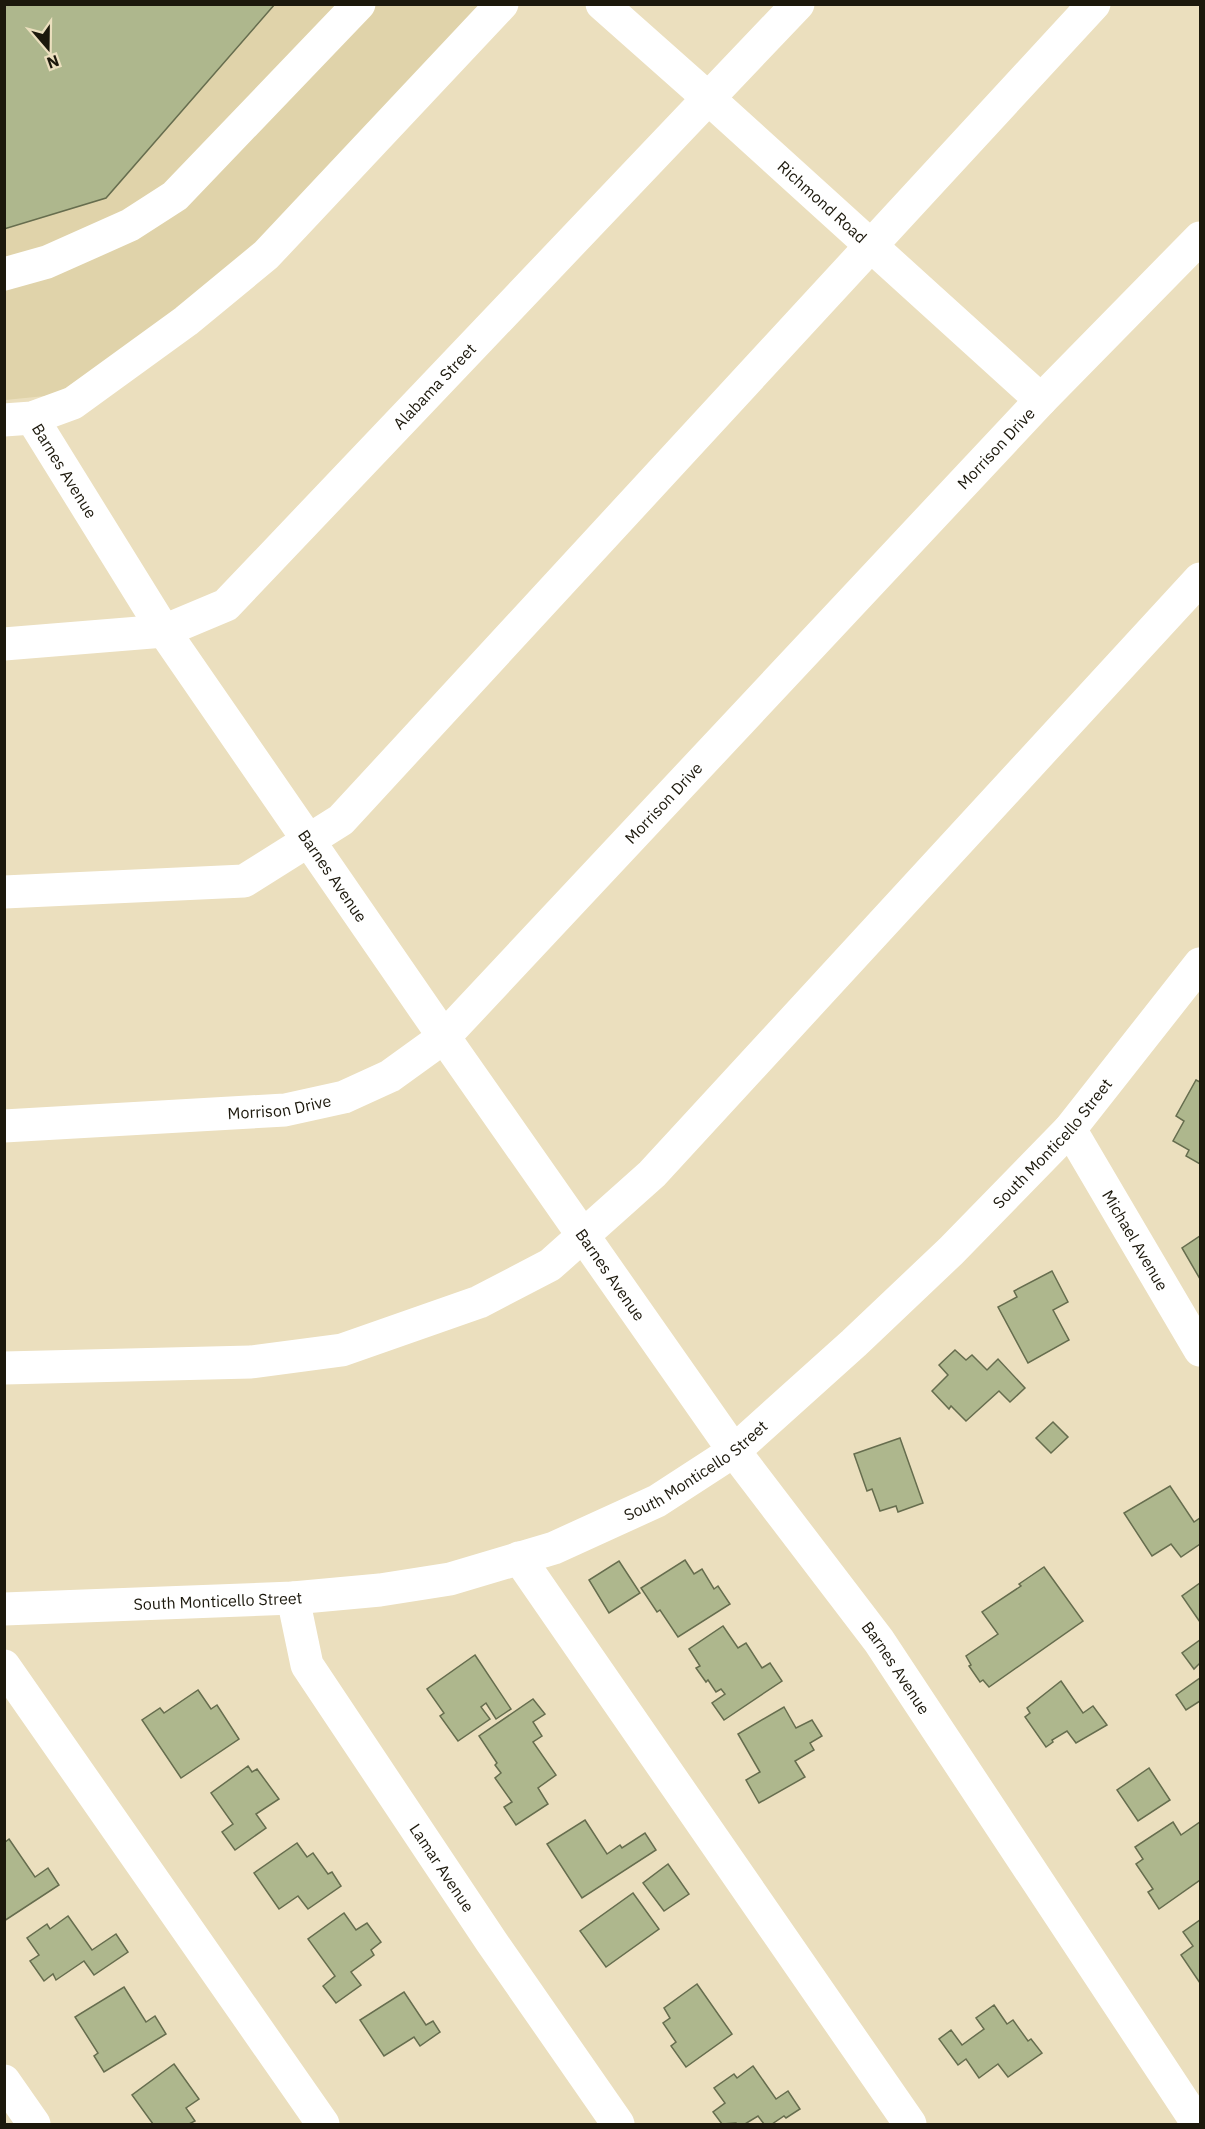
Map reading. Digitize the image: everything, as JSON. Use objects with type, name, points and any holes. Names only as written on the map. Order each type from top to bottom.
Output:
[{"type":"street","points":[[4,274],[47,262],[130,225],[175,196],[359,4]]},
{"type":"street","points":[[18,419],[73,403],[186,321],[266,255],[502,4]]},
{"type":"street","name":"Richmond Road","points":[[602,4],[1041,400]]},
{"type":"street","name":"Alabama Street","points":[[4,644],[164,631],[226,604],[798,4]]},
{"type":"street","points":[[4,892],[244,881],[341,820],[1094,4]]},
{"type":"street","name":"Morrison Drive","points":[[4,1126],[285,1110],[344,1097],[390,1076],[444,1037],[1041,400],[1200,238]]},
{"type":"street","name":"Barnes Avenue","points":[[18,419],[583,1236],[734,1450],[879,1641],[1189,2115]]},
{"type":"street","points":[[4,1368],[251,1362],[342,1350],[479,1302],[550,1265],[652,1174],[1200,579]]},
{"type":"street","name":"South Monticello Street","points":[[4,1609],[293,1598],[380,1590],[450,1579],[554,1548],[657,1502],[734,1450],[854,1343],[951,1251],[1070,1129],[1200,964]]},
{"type":"street","name":"Michael Avenue","points":[[1070,1129],[1200,1350]]},
{"type":"street","points":[[519,1558],[910,2124]]},
{"type":"street","name":"Lamar Avenue","points":[[293,1598],[306,1665],[491,1941],[618,2124]]},
{"type":"street","points":[[4,1666],[323,2124]]},
{"type":"street","points":[[4,2081],[34,2124]]},
{"type":"shaded area","points":[[5,5],[486,5],[254,248],[180,311],[55,395],[5,400]]},
{"type":"building","points":[[4,4],[275,4],[106,198],[4,229]]},
{"type":"building","points":[[1196,1080],[1200,1082],[1200,1164],[1186,1156],[1189,1150],[1173,1141],[1184,1121],[1176,1116]]},
{"type":"building","points":[[1200,1236],[1200,1279],[1182,1248]]},
{"type":"building","points":[[1052,1271],[1068,1302],[1053,1310],[1069,1340],[1028,1363],[998,1307],[1017,1297],[1014,1291]]},
{"type":"building","points":[[955,1350],[966,1360],[972,1355],[987,1370],[998,1359],[1025,1388],[1010,1402],[999,1391],[966,1421],[951,1406],[949,1409],[932,1391],[948,1375],[939,1365]]},
{"type":"building","points":[[1053,1422],[1068,1437],[1051,1453],[1036,1438]]},
{"type":"building","points":[[900,1438],[923,1503],[898,1512],[896,1506],[880,1511],[872,1489],[867,1491],[854,1454]]},
{"type":"building","points":[[1170,1486],[1194,1522],[1200,1518],[1200,1544],[1181,1557],[1171,1544],[1152,1556],[1124,1513]]},
{"type":"building","points":[[685,1560],[694,1574],[702,1569],[714,1589],[718,1586],[730,1604],[678,1637],[660,1610],[657,1612],[641,1588]]},
{"type":"building","points":[[619,1561],[640,1593],[609,1613],[589,1580]]},
{"type":"building","points":[[1044,1567],[1083,1621],[989,1687],[983,1680],[980,1682],[969,1666],[971,1665],[966,1656],[998,1634],[982,1612],[1021,1586],[1019,1584]]},
{"type":"building","points":[[1200,1583],[1200,1622],[1182,1596]]},
{"type":"building","points":[[723,1626],[738,1648],[746,1643],[762,1668],[770,1663],[782,1681],[724,1720],[712,1703],[725,1694],[721,1689],[716,1692],[708,1680],[706,1682],[696,1668],[700,1666],[689,1649]]},
{"type":"building","points":[[1200,1640],[1200,1663],[1194,1669],[1182,1653]]},
{"type":"building","points":[[475,1655],[511,1709],[496,1719],[486,1703],[481,1707],[490,1719],[458,1741],[440,1716],[444,1713],[427,1689]]},
{"type":"building","points":[[1200,1678],[1200,1701],[1186,1710],[1176,1695]]},
{"type":"building","points":[[1061,1681],[1083,1713],[1093,1706],[1107,1725],[1076,1743],[1067,1731],[1052,1740],[1053,1742],[1046,1747],[1025,1717],[1030,1713],[1027,1708]]},
{"type":"building","points":[[198,1690],[211,1709],[217,1705],[239,1739],[181,1778],[142,1720],[160,1708],[164,1713]]},
{"type":"building","points":[[533,1699],[545,1714],[533,1722],[542,1736],[533,1742],[556,1775],[538,1788],[548,1804],[516,1825],[504,1807],[512,1802],[495,1778],[501,1773],[495,1765],[497,1763],[479,1736]]},
{"type":"building","points":[[784,1707],[796,1728],[812,1720],[822,1736],[810,1743],[814,1750],[795,1761],[805,1777],[759,1803],[746,1780],[760,1772],[738,1734]]},
{"type":"building","points":[[248,1766],[252,1772],[257,1769],[279,1799],[256,1814],[266,1828],[235,1850],[222,1832],[233,1824],[211,1793]]},
{"type":"building","points":[[1149,1768],[1170,1800],[1138,1821],[1117,1790]]},
{"type":"building","points":[[585,1820],[607,1854],[620,1845],[622,1848],[645,1833],[656,1850],[582,1898],[547,1844]]},
{"type":"building","points":[[1173,1822],[1181,1835],[1200,1822],[1200,1880],[1159,1909],[1148,1892],[1153,1889],[1136,1864],[1143,1859],[1135,1847]]},
{"type":"building","points":[[9,1839],[35,1877],[48,1868],[59,1885],[4,1921],[4,1843]]},
{"type":"building","points":[[297,1843],[307,1857],[313,1853],[328,1874],[332,1872],[341,1886],[308,1909],[298,1896],[279,1909],[254,1873]]},
{"type":"building","points":[[668,1864],[689,1894],[664,1911],[643,1883]]},
{"type":"building","points":[[633,1893],[659,1929],[606,1967],[580,1931]]},
{"type":"building","points":[[344,1913],[356,1930],[367,1923],[381,1942],[371,1950],[374,1955],[351,1972],[361,1985],[336,2003],[323,1986],[335,1976],[308,1939]]},
{"type":"building","points":[[68,1916],[92,1950],[116,1934],[128,1952],[94,1975],[84,1961],[56,1980],[53,1974],[44,1981],[30,1961],[39,1955],[27,1938],[47,1924],[50,1929]]},
{"type":"building","points":[[1200,1920],[1200,1983],[1181,1955],[1193,1946],[1183,1932]]},
{"type":"building","points":[[697,1984],[732,2034],[686,2067],[671,2046],[676,2042],[663,2023],[670,2018],[664,2008]]},
{"type":"building","points":[[124,1987],[146,2022],[155,2016],[166,2034],[104,2072],[94,2056],[98,2053],[75,2017]]},
{"type":"building","points":[[404,1992],[426,2025],[433,2021],[440,2032],[420,2046],[414,2037],[384,2056],[360,2020]]},
{"type":"building","points":[[994,2005],[1007,2024],[1013,2020],[1028,2041],[1031,2039],[1042,2053],[1008,2077],[998,2064],[979,2078],[966,2059],[958,2065],[939,2039],[951,2030],[962,2045],[984,2029],[976,2018]]},
{"type":"building","points":[[174,2064],[199,2099],[186,2108],[195,2121],[189,2124],[153,2124],[132,2095]]},
{"type":"building","points":[[753,2066],[776,2099],[788,2091],[800,2109],[772,2124],[764,2124],[758,2116],[745,2124],[722,2124],[713,2112],[725,2103],[714,2088],[734,2074],[737,2078]]}]
